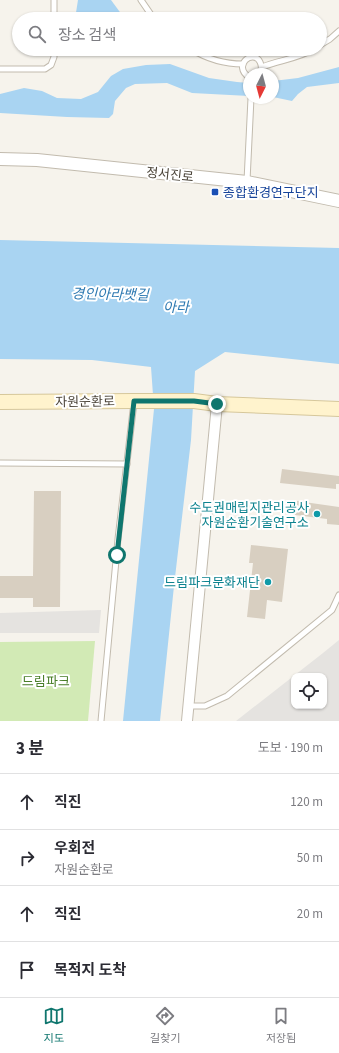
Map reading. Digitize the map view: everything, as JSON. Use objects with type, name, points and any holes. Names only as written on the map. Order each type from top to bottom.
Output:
[{"type":"main road","name":"자원순환로","points":[[0,402],[194,401],[217,404]]},
{"type":"main road","points":[[217,404],[339,409]]},
{"type":"street","name":"정서진로","points":[[0,159],[37,160],[247,182],[339,200]]},
{"type":"street","points":[[187,721],[217,404]]},
{"type":"lane","points":[[54,0],[54,12]]},
{"type":"lane","points":[[141,0],[149,12]]},
{"type":"lane","points":[[327,41],[339,31]]},
{"type":"lane","points":[[0,69],[45,69],[51,65],[54,56]]},
{"type":"lane","points":[[204,56],[230,64],[243,64]]},
{"type":"lane","points":[[243,68],[244,61],[252,56],[259,60],[262,67],[299,56]]},
{"type":"lane","points":[[247,182],[251,104]]},
{"type":"lane","points":[[101,721],[118,539],[127,464],[138,401]]},
{"type":"lane","points":[[0,463],[127,464]]},
{"type":"lane","points":[[188,706],[205,706],[227,696],[332,610],[339,595]]},
{"type":"green space","name":"드림파크","points":[[95,641],[88,721],[0,721],[0,642]]},
{"type":"shaded area","points":[[101,610],[99,633],[0,633],[0,613]]},
{"type":"shaded area","points":[[339,640],[339,721],[236,721],[291,678],[291,709],[327,709],[327,673],[297,673]]},
{"type":"water","points":[[78,0],[111,0],[120,12],[76,12]]},
{"type":"water","points":[[170,64],[209,78],[243,82],[243,96],[192,93],[167,83],[135,84],[126,88],[115,101],[113,114],[109,118],[0,113],[0,94],[24,88],[42,91],[57,98],[81,99],[98,92],[111,76],[123,69],[146,65]]},
{"type":"water","points":[[339,67],[339,83],[307,87],[292,101],[279,98],[279,80],[298,78]]},
{"type":"water","name":"아라","points":[[0,240],[339,248],[339,364],[225,352],[195,371],[191,440],[160,721],[123,721],[154,409],[151,367],[92,360],[0,359]]},
{"type":"building","points":[[282,469],[339,476],[339,484],[336,484],[336,489],[280,483]]},
{"type":"building","points":[[34,491],[61,491],[60,607],[33,607],[33,598],[0,598],[0,576],[33,576]]},
{"type":"building","name":"수도권매립지관리공사 자원순환기술연구소","points":[[297,501],[339,507],[339,525],[327,524],[327,519],[295,515]]},
{"type":"building","name":"드림파크문화재단","points":[[251,545],[288,549],[282,602],[267,600],[265,619],[247,617],[253,563],[249,563]]},
{"type":"place","name":"종합환경연구단지","points":[[215,192]]},
{"type":"place","name":"수도권매립지관리공사 자원순환기술연구소","points":[[317,514]]},
{"type":"place","name":"드림파크문화재단","points":[[268,582]]},
{"type":"route","points":[[117,555],[134,401],[194,401],[217,404]]},
{"type":"water label","name":"경인아라뱃길","points":[[110,294]]}]
